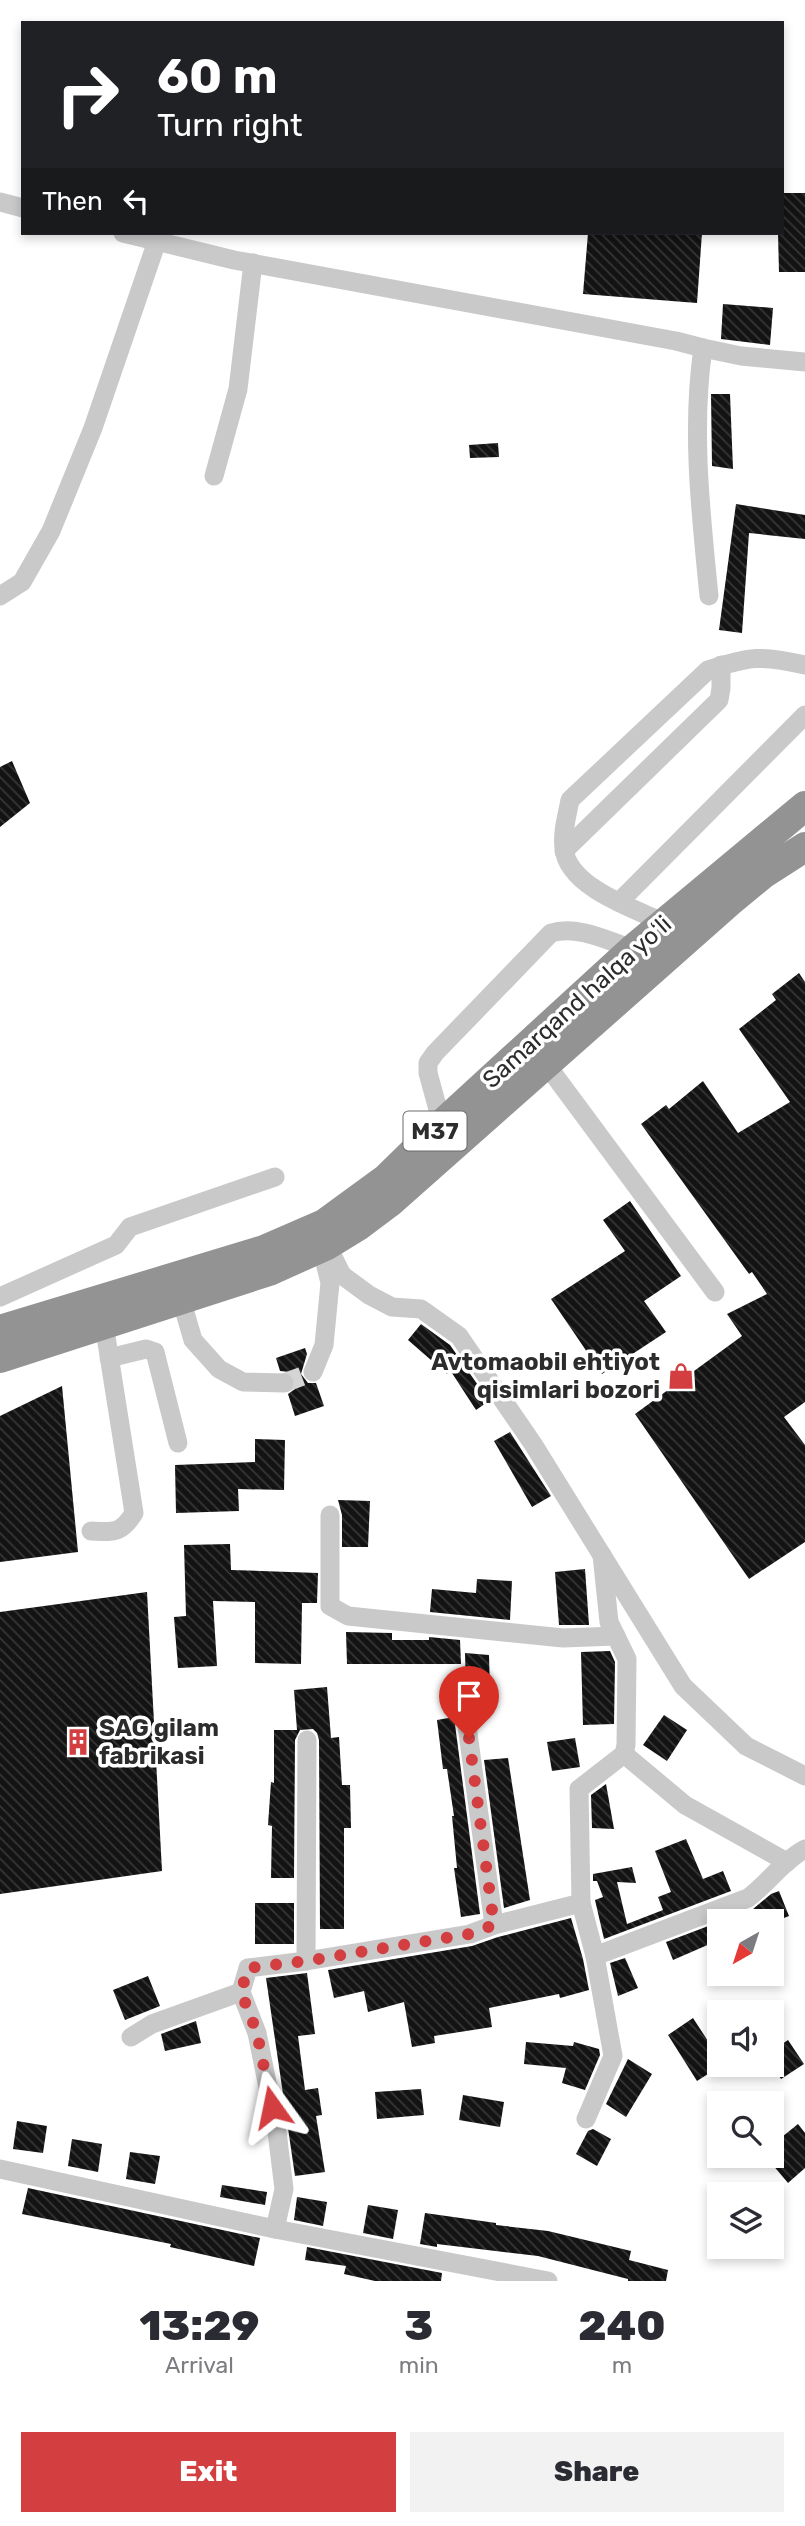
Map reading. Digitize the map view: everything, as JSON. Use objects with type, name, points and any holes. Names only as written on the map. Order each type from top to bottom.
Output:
[{"type":"highway","name":"Samarqand halqa yoʻli","points":[[5,1342],[264,1250],[324,1224],[387,1178],[633,949],[805,806]]},
{"type":"highway","name":"Samarqand halqa yoʻli","points":[[5,1342],[104,1324],[269,1271],[324,1247],[358,1226],[390,1202],[729,902],[763,874],[805,847]]},
{"type":"street","points":[[0,202],[21,207]]},
{"type":"street","points":[[132,235],[253,263],[676,341],[741,356],[805,362]]},
{"type":"street","points":[[0,596],[22,582],[51,531],[93,428],[157,241]]},
{"type":"street","points":[[214,476],[238,389],[253,263]]},
{"type":"street","points":[[703,348],[698,381],[700,508],[709,596]]},
{"type":"street","points":[[665,923],[603,895],[575,874],[564,851],[564,829],[570,800],[708,670],[738,660],[769,656],[805,665]]},
{"type":"street","points":[[564,851],[719,700],[721,665]]},
{"type":"street","points":[[620,902],[805,715]]},
{"type":"street","points":[[442,1124],[428,1073],[428,1063],[551,933],[575,930],[633,949]]},
{"type":"street","points":[[546,1064],[715,1292]]},
{"type":"street","points":[[0,1297],[116,1245],[130,1227],[275,1177]]},
{"type":"street","points":[[313,1372],[324,1345],[330,1283],[324,1247]]},
{"type":"street","points":[[324,1247],[342,1275],[369,1295],[391,1307],[422,1308],[458,1336],[533,1444],[683,1686],[746,1746],[805,1776]]},
{"type":"street","points":[[181,1299],[193,1340],[219,1369],[243,1382],[284,1382]]},
{"type":"street","points":[[91,1531],[117,1532],[128,1523],[134,1513],[104,1324]]},
{"type":"street","points":[[109,1358],[146,1349],[155,1352],[178,1443]]},
{"type":"street","points":[[330,1515],[330,1606],[348,1616],[563,1638],[616,1636]]},
{"type":"street","points":[[602,1555],[609,1622],[627,1659],[624,1755]]},
{"type":"street","points":[[465,1711],[494,1925]]},
{"type":"street","points":[[306,1961],[307,1740]]},
{"type":"street","points":[[624,1755],[685,1805],[787,1862]]},
{"type":"street","points":[[586,2119],[613,2056],[595,1956],[581,1903],[579,1789],[624,1755]]},
{"type":"street","points":[[595,1956],[748,1898],[805,1849]]},
{"type":"street","points":[[275,2229],[284,2189],[277,2132],[257,2033],[241,1992],[248,1968],[470,1934],[494,1925],[581,1903]]},
{"type":"street","points":[[131,2036],[152,2024],[241,1992]]},
{"type":"street","points":[[0,2169],[275,2229],[548,2281]]},
{"type":"building","points":[[784,193],[805,193],[805,272],[779,272],[778,235],[784,235]]},
{"type":"building","points":[[588,235],[702,235],[697,303],[583,294]]},
{"type":"building","points":[[723,304],[773,308],[770,345],[721,339]]},
{"type":"building","points":[[711,394],[730,394],[733,469],[712,466]]},
{"type":"building","points":[[498,443],[499,457],[470,458],[469,445]]},
{"type":"building","points":[[736,504],[805,515],[805,539],[749,533],[742,633],[719,630]]},
{"type":"building","points":[[12,761],[30,803],[0,827],[0,767]]},
{"type":"building","points":[[799,973],[805,982],[805,1402],[784,1417],[805,1445],[805,1542],[749,1579],[635,1414],[742,1336],[727,1314],[767,1294],[752,1272],[749,1274],[641,1124],[666,1105],[669,1109],[703,1081],[738,1133],[790,1102],[739,1029],[776,1000],[772,994]]},
{"type":"building","points":[[630,1201],[681,1276],[644,1301],[666,1332],[602,1374],[551,1299],[625,1251],[603,1220]]},
{"type":"building","points":[[421,1324],[450,1345],[489,1401],[476,1410],[450,1370],[447,1374],[408,1340]]},
{"type":"building","points":[[305,1348],[307,1354],[301,1374],[308,1383],[316,1383],[324,1406],[295,1416],[288,1394],[295,1389],[295,1378],[290,1372],[280,1371],[276,1358]]},
{"type":"building","points":[[62,1386],[78,1552],[0,1562],[0,1416]]},
{"type":"building","points":[[510,1432],[551,1496],[532,1507],[494,1441]]},
{"type":"building","points":[[255,1439],[285,1440],[284,1490],[238,1489],[239,1511],[176,1513],[175,1465],[255,1462]]},
{"type":"building","points":[[338,1500],[370,1501],[368,1547],[342,1547],[342,1515]]},
{"type":"building","points":[[230,1544],[231,1570],[318,1573],[317,1603],[302,1603],[301,1664],[255,1663],[255,1602],[213,1601],[217,1666],[178,1668],[174,1617],[186,1616],[184,1545]]},
{"type":"building","points":[[585,1569],[589,1625],[559,1625],[555,1572]]},
{"type":"building","points":[[477,1579],[512,1581],[510,1620],[430,1612],[432,1589],[476,1593]]},
{"type":"building","name":"SAG gilam fabrikasi","points":[[147,1592],[162,1871],[0,1894],[0,1612]]},
{"type":"building","points":[[346,1632],[392,1633],[392,1640],[429,1640],[429,1637],[460,1640],[461,1664],[347,1664]]},
{"type":"building","points":[[610,1651],[615,1662],[614,1724],[583,1725],[581,1652]]},
{"type":"building","points":[[465,1653],[489,1655],[490,1692],[466,1691]]},
{"type":"building","points":[[327,1687],[331,1738],[339,1737],[342,1785],[350,1785],[351,1828],[344,1828],[344,1929],[320,1929],[319,1740],[313,1729],[300,1730],[295,1740],[294,1878],[271,1878],[272,1826],[268,1825],[271,1782],[274,1783],[274,1730],[297,1730],[294,1690]]},
{"type":"building","points":[[664,1715],[687,1730],[667,1761],[643,1745]]},
{"type":"building","points":[[454,1717],[480,1914],[461,1917],[454,1868],[457,1868],[454,1816],[447,1769],[443,1769],[437,1720]]},
{"type":"building","points":[[575,1738],[580,1767],[552,1771],[547,1742]]},
{"type":"building","points":[[508,1758],[530,1900],[504,1908],[484,1760]]},
{"type":"building","points":[[606,1784],[614,1829],[592,1828],[591,1795]]},
{"type":"building","points":[[686,1839],[703,1879],[723,1871],[731,1891],[604,1939],[595,1900],[603,1897],[597,1881],[593,1881],[593,1874],[632,1867],[636,1883],[617,1882],[627,1924],[663,1910],[658,1897],[671,1892],[655,1851]]},
{"type":"building","points":[[779,1891],[789,1916],[784,1918],[784,1909],[753,1909]]},
{"type":"building","points":[[255,1903],[294,1903],[294,1944],[255,1944]]},
{"type":"building","points":[[571,1918],[589,1990],[560,1998],[559,1994],[489,2008],[492,2027],[434,2036],[435,2043],[412,2047],[404,2002],[368,2012],[364,1991],[334,1998],[328,1970],[472,1946]]},
{"type":"building","points":[[707,1927],[707,1945],[673,1960],[666,1942]]},
{"type":"building","points":[[625,1958],[638,1988],[618,1996],[610,1963]]},
{"type":"building","points":[[307,1973],[315,2034],[298,2036],[305,2090],[318,2088],[322,2115],[316,2116],[325,2172],[295,2176],[266,1978]]},
{"type":"building","points":[[148,1976],[160,2006],[125,2020],[113,1990]]},
{"type":"building","points":[[693,2018],[707,2040],[707,2075],[697,2081],[668,2035]]},
{"type":"building","points":[[196,2021],[201,2043],[165,2051],[161,2034]]},
{"type":"building","points":[[788,2040],[804,2064],[781,2079],[780,2077],[784,2077],[784,2043]]},
{"type":"building","points":[[526,2042],[573,2046],[574,2042],[599,2049],[600,2055],[585,2090],[562,2083],[566,2068],[524,2064]]},
{"type":"building","points":[[628,2059],[652,2074],[626,2117],[606,2104]]},
{"type":"building","points":[[421,2089],[424,2115],[377,2119],[375,2092]]},
{"type":"building","points":[[463,2095],[504,2102],[500,2127],[459,2120]]},
{"type":"building","points":[[17,2121],[47,2126],[43,2153],[13,2149]]},
{"type":"building","points":[[798,2124],[805,2133],[805,2168],[788,2183],[775,2168],[784,2168],[784,2135]]},
{"type":"building","points":[[593,2129],[611,2139],[597,2166],[576,2154],[588,2131]]},
{"type":"building","points":[[72,2139],[102,2144],[98,2172],[68,2166]]},
{"type":"building","points":[[130,2152],[160,2156],[155,2184],[126,2179]]},
{"type":"building","points":[[222,2185],[267,2192],[265,2205],[220,2197]]},
{"type":"building","points":[[28,2188],[260,2238],[254,2266],[170,2247],[171,2244],[22,2214]]},
{"type":"building","points":[[297,2197],[327,2202],[323,2226],[294,2220]]},
{"type":"building","points":[[368,2205],[398,2210],[393,2239],[363,2233]]},
{"type":"building","points":[[425,2213],[548,2231],[631,2251],[629,2260],[668,2270],[666,2281],[628,2281],[538,2256],[420,2244]]},
{"type":"building","points":[[307,2247],[442,2273],[441,2281],[375,2281],[344,2274],[346,2266],[305,2260]]},
{"type":"tunnel","points":[[284,1383],[313,1372]]},
{"type":"place","name":"Avtomaobil ehtiyot qisimlari bozori","points":[[681,1376]]},
{"type":"place","name":"SAG gilam fabrikasi","points":[[78,1742]]},
{"type":"route","points":[[272,2107],[257,2033],[241,1992],[248,1968],[470,1934],[494,1925],[469,1738]]}]
